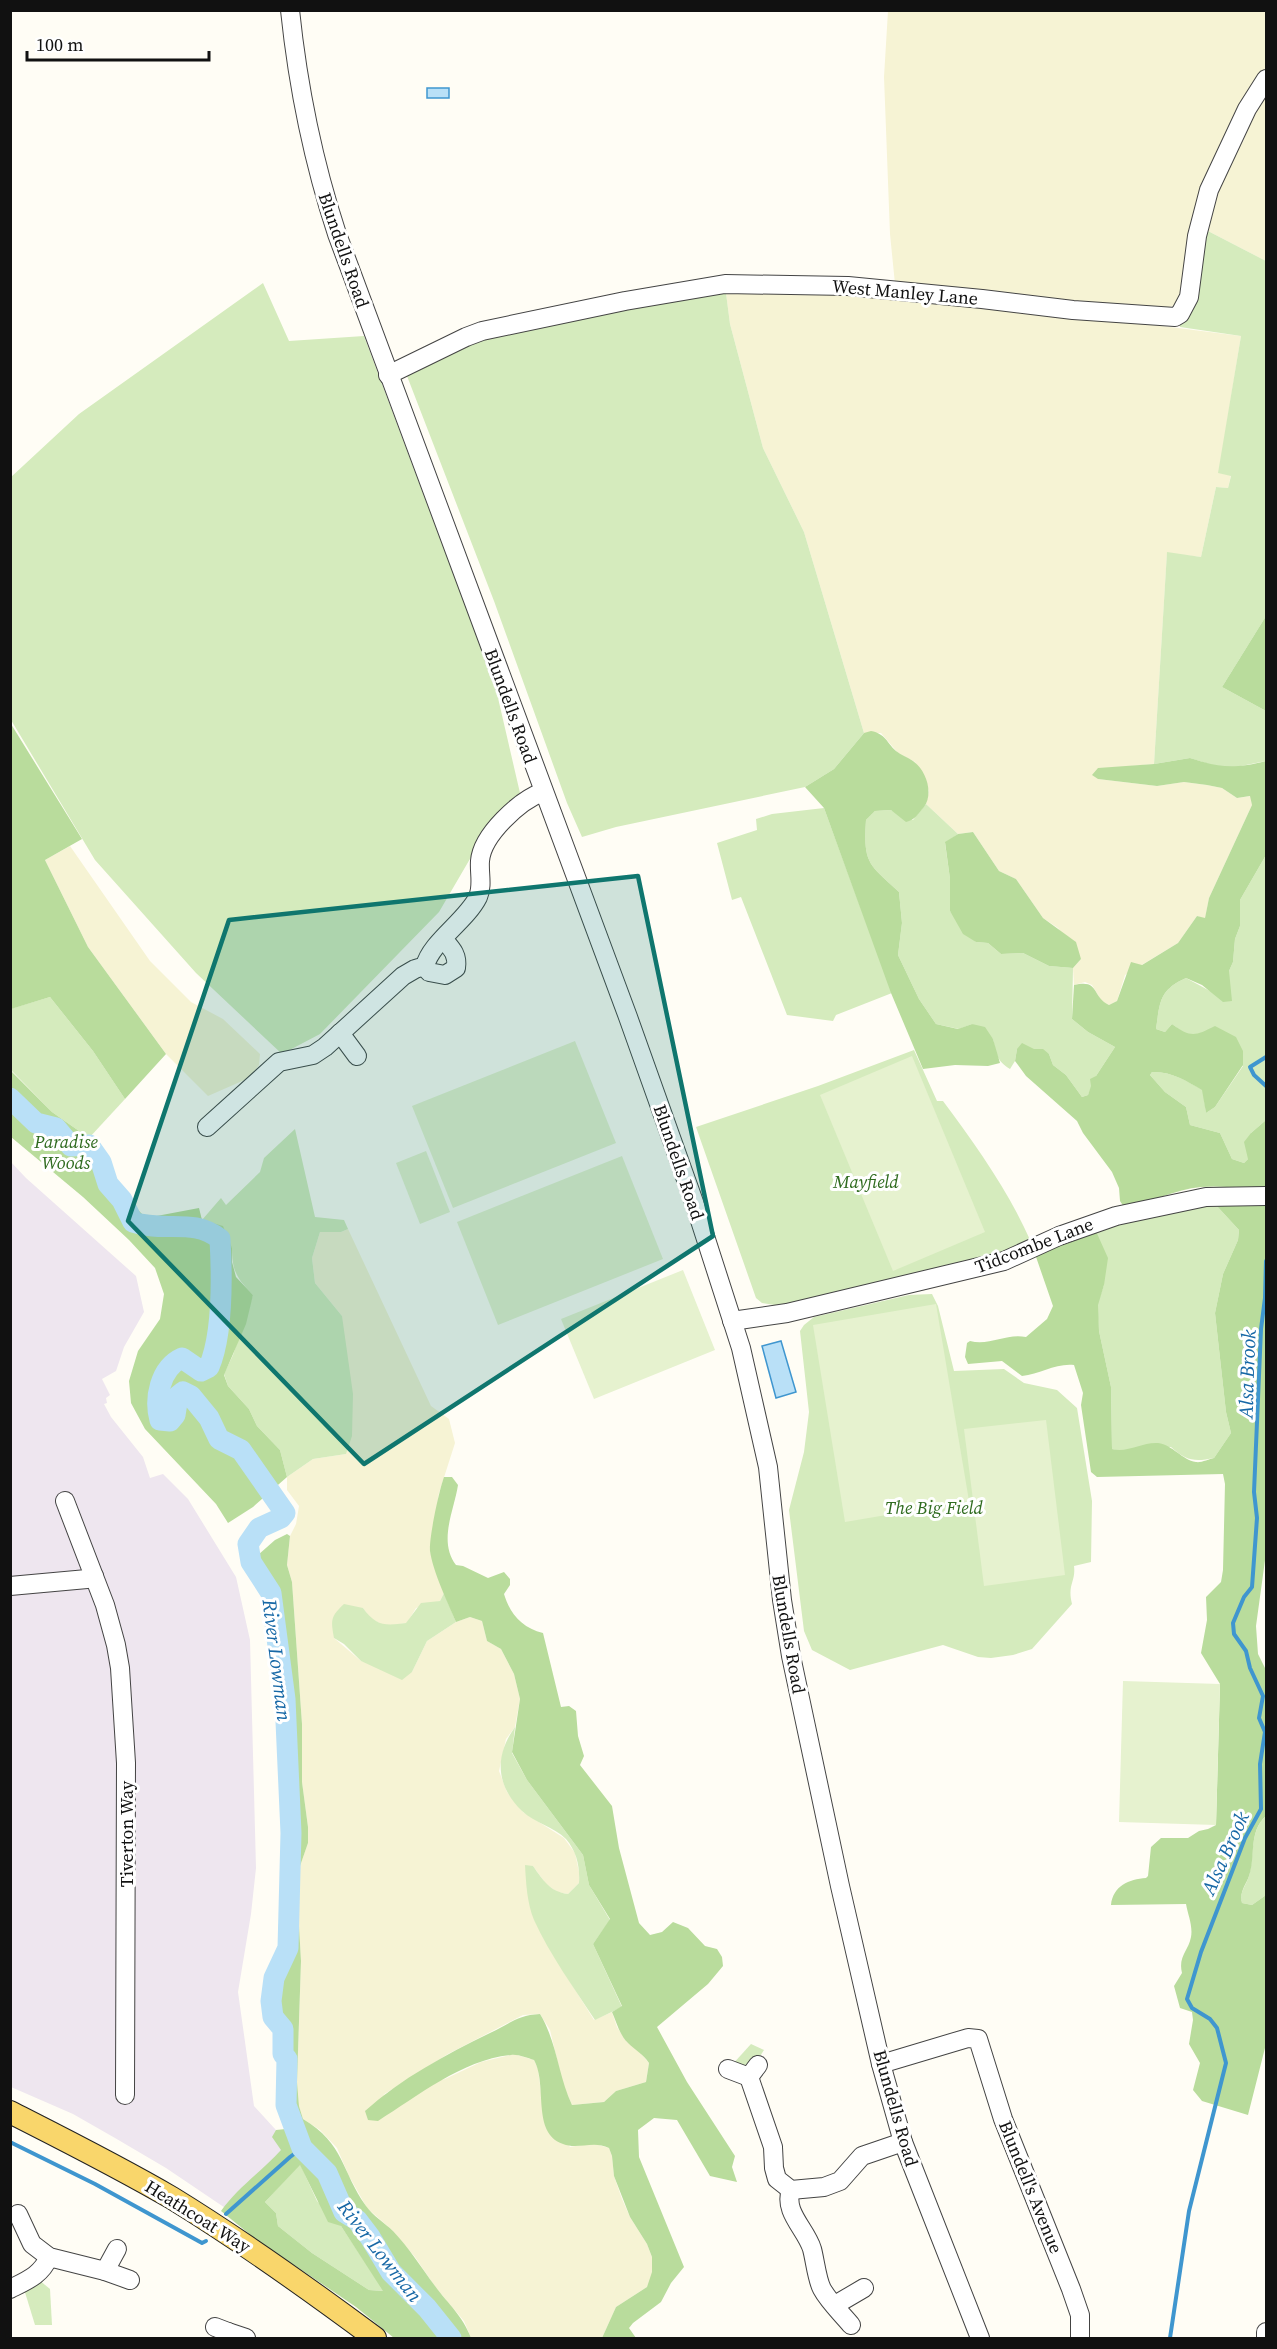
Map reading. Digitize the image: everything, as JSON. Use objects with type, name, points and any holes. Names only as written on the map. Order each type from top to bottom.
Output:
[{"type":"main road","name":"Heathcoat Way","points":[[10,2112],[173,2199],[267,2261],[375,2338]]},
{"type":"street","name":"Blundells Road","points":[[290,10],[303,101],[324,194],[388,375],[628,1017],[694,1202],[744,1357],[764,1445],[782,1600],[791,1656],[835,1864],[886,2063],[903,2142],[980,2338]]},
{"type":"street","name":"West Manley Lane","points":[[388,375],[482,331],[625,301],[725,284],[848,286],[1073,310],[1175,317],[1180,314],[1189,297],[1197,236],[1209,190],[1247,109],[1266,79]]},
{"type":"street","points":[[425,966],[428,957],[478,896],[481,886],[480,859],[487,841],[514,809],[525,800],[543,792]]},
{"type":"street","points":[[425,966],[429,972],[445,975],[456,968],[455,952],[444,939]]},
{"type":"street","points":[[207,1127],[279,1062],[313,1055],[403,976],[425,966]]},
{"type":"street","points":[[340,1033],[357,1056]]},
{"type":"street","name":"Tidcombe Lane","points":[[732,1321],[798,1310],[1004,1261],[1068,1232],[1116,1216],[1206,1197],[1264,1196]]},
{"type":"street","name":"Tiverton Way","points":[[65,1502],[94,1576],[117,1645],[125,1725],[125,2095]]},
{"type":"street","points":[[10,1586],[87,1579],[94,1576]]},
{"type":"street","name":"Blundell's Avenue","points":[[886,2063],[975,2037],[980,2043],[1004,2119],[1080,2315],[1080,2338]]},
{"type":"street","points":[[728,2069],[754,2071],[773,2147],[777,2179],[792,2190],[824,2187],[840,2181],[862,2156],[903,2142]]},
{"type":"street","points":[[792,2190],[788,2198],[791,2211],[811,2246],[821,2287],[851,2325]]},
{"type":"street","points":[[20,2213],[32,2244],[49,2257],[105,2271],[130,2280]]},
{"type":"street","points":[[105,2271],[117,2249]]},
{"type":"street","points":[[10,2289],[44,2270],[49,2257]]},
{"type":"street","points":[[835,2305],[864,2288]]},
{"type":"street","points":[[1266,2332],[1266,2338]]},
{"type":"street","points":[[223,2333],[246,2338]]},
{"type":"highlighted area","points":[[638,876],[713,1236],[364,1464],[128,1221],[229,920]]},
{"type":"shaded area","points":[[888,11],[1266,11],[1266,69],[1253,87],[1180,297],[1175,305],[1164,309],[895,284],[890,234],[884,77]]},
{"type":"shaded area","points":[[1266,92],[1266,261],[1206,230],[1221,177],[1244,140],[1247,127]]},
{"type":"shaded area","points":[[768,291],[957,300],[1241,336],[1219,472],[1231,475],[1228,488],[1216,487],[1201,557],[1167,553],[1154,764],[1131,766],[1098,779],[1157,786],[1184,782],[1207,785],[1222,788],[1237,798],[1251,796],[1252,805],[1209,898],[1205,919],[1197,916],[1178,943],[1125,975],[1117,1001],[1109,1005],[1102,1002],[1092,985],[1085,982],[1074,985],[1073,968],[1081,959],[1058,928],[1043,918],[1016,879],[999,871],[973,832],[958,834],[926,804],[929,791],[915,762],[898,753],[881,733],[864,733],[804,532],[763,448],[730,324],[726,293]]},
{"type":"shaded area","points":[[70,846],[150,961],[191,1002],[223,1019],[260,1054],[259,1065],[249,1078],[208,1096],[166,1054],[88,947],[45,860]]},
{"type":"shaded area","points":[[10,1161],[136,1276],[144,1312],[124,1347],[116,1371],[102,1379],[110,1395],[106,1398],[107,1403],[104,1404],[111,1417],[143,1457],[150,1478],[163,1474],[188,1499],[236,1577],[250,1640],[256,1868],[238,1992],[254,2106],[297,2153],[243,2220],[166,2168],[115,2138],[73,2114],[11,2087]]},
{"type":"shaded area","points":[[348,1229],[431,1406],[449,1419],[455,1443],[439,1493],[430,1550],[444,1593],[440,1601],[416,1608],[407,1623],[385,1626],[370,1618],[363,1608],[334,1638],[361,1661],[412,1672],[427,1641],[456,1622],[470,1617],[482,1621],[487,1641],[501,1649],[514,1674],[520,1699],[515,1727],[506,1739],[499,1771],[507,1792],[523,1812],[564,1838],[575,1853],[579,1872],[579,1883],[568,1894],[557,1892],[546,1884],[533,1866],[534,1919],[552,1953],[594,2020],[612,2012],[617,2027],[627,2042],[649,2063],[646,2082],[616,2091],[604,2102],[572,2105],[563,2085],[550,2030],[540,2014],[523,2015],[448,2054],[383,2095],[445,2079],[481,2062],[514,2054],[534,2060],[538,2069],[542,2100],[570,2147],[592,2143],[609,2148],[614,2176],[622,2199],[652,2257],[652,2278],[647,2287],[616,2307],[602,2338],[471,2338],[464,2321],[436,2288],[415,2257],[392,2230],[367,2208],[337,2148],[320,2130],[303,2119],[299,2106],[297,2082],[301,1961],[297,1891],[299,1869],[308,1843],[308,1827],[302,1782],[302,1724],[292,1582],[287,1565],[290,1536],[296,1524],[299,1506],[287,1490],[287,1477],[313,1459],[346,1454],[342,1316],[315,1283],[312,1258],[320,1232],[341,1232]]},
{"type":"green space","points":[[1206,230],[1266,261],[1266,616],[1222,687],[1266,711],[1266,761],[1236,767],[1218,767],[1190,758],[1154,764],[1167,552],[1201,557],[1216,487],[1228,488],[1231,476],[1218,473],[1241,336],[1180,327],[1180,319]]},
{"type":"green space","points":[[263,283],[289,341],[364,336],[495,685],[520,793],[495,816],[439,912],[320,1034],[282,1054],[196,973],[95,860],[11,720],[10,478],[79,414]]},
{"type":"green space","points":[[726,293],[730,324],[763,448],[804,532],[864,733],[834,769],[805,787],[616,827],[582,837],[567,803],[494,601],[407,376],[488,334],[610,310]]},
{"type":"green space","points":[[1266,616],[1266,711],[1222,687]]},
{"type":"green space","name":"Paradise Woods","points":[[11,724],[82,839],[45,860],[88,947],[166,1054],[125,1099],[93,1051],[50,997],[11,1009]]},
{"type":"green space","points":[[871,731],[883,736],[896,751],[918,765],[925,776],[928,789],[924,807],[912,820],[906,822],[891,810],[875,811],[866,820],[866,846],[870,862],[899,892],[902,923],[898,955],[919,999],[936,1024],[958,1029],[972,1024],[985,1027],[993,1039],[1000,1063],[988,1066],[955,1065],[923,1069],[891,993],[824,808],[805,787],[834,769],[864,733]]},
{"type":"green space","points":[[1190,758],[1228,766],[1266,761],[1266,855],[1240,900],[1240,926],[1229,971],[1232,1001],[1223,1002],[1202,985],[1186,978],[1170,987],[1162,998],[1156,1029],[1165,1032],[1172,1024],[1184,1032],[1193,1034],[1215,1026],[1236,1037],[1243,1051],[1243,1065],[1215,1107],[1206,1113],[1202,1090],[1172,1075],[1152,1072],[1150,1075],[1165,1092],[1186,1107],[1190,1125],[1220,1133],[1232,1159],[1244,1163],[1248,1159],[1244,1142],[1266,1120],[1266,1190],[1201,1187],[1182,1190],[1124,1207],[1120,1201],[1119,1188],[1112,1172],[1083,1133],[1077,1121],[1026,1076],[1015,1061],[1017,1049],[1022,1043],[1034,1049],[1043,1049],[1049,1054],[1053,1065],[1066,1075],[1082,1097],[1088,1095],[1091,1086],[1090,1079],[1096,1076],[1115,1047],[1088,1032],[1072,1019],[1074,985],[1092,986],[1103,1001],[1109,1005],[1117,1001],[1131,962],[1142,965],[1178,943],[1197,916],[1205,918],[1209,898],[1252,805],[1250,796],[1237,798],[1222,788],[1207,785],[1184,782],[1157,786],[1098,779],[1092,775],[1098,768],[1154,764]]},
{"type":"green space","points":[[926,804],[958,834],[945,843],[950,879],[950,911],[976,942],[988,943],[1001,954],[1023,953],[1049,966],[1073,968],[1072,1019],[1088,1032],[1115,1047],[1096,1076],[1088,1095],[1082,1097],[1066,1075],[1053,1065],[1049,1054],[1034,1049],[1017,1049],[1015,1061],[1010,1069],[998,1057],[993,1039],[972,1024],[959,1029],[936,1024],[919,999],[898,955],[902,923],[899,892],[870,862],[865,835],[866,820],[875,811],[891,810],[913,820]]},
{"type":"green space","points":[[824,808],[892,993],[836,1015],[833,1021],[787,1015],[741,897],[732,900],[717,843],[757,830],[756,819],[772,814]]},
{"type":"green space","points":[[973,832],[999,871],[1016,879],[1043,918],[1076,942],[1081,959],[1073,968],[1049,966],[1023,953],[1001,954],[988,943],[976,942],[963,934],[950,911],[950,879],[945,842],[958,834]]},
{"type":"green space","points":[[1266,855],[1266,1120],[1251,1133],[1248,1159],[1244,1163],[1232,1159],[1220,1133],[1190,1125],[1186,1107],[1165,1092],[1150,1075],[1152,1072],[1159,1072],[1172,1075],[1203,1090],[1206,1113],[1215,1107],[1243,1066],[1197,1035],[1185,1034],[1172,1024],[1165,1032],[1156,1029],[1162,998],[1170,987],[1186,978],[1210,991],[1229,971],[1240,926],[1240,900]]},
{"type":"green space","points":[[50,997],[93,1051],[125,1099],[89,1138],[52,1112],[11,1070],[10,1009]]},
{"type":"green space","points":[[575,1041],[616,1143],[453,1208],[412,1106]]},
{"type":"green space","name":"Mayfield","points":[[914,1050],[937,1101],[943,1101],[980,1152],[1012,1204],[1031,1242],[1001,1256],[787,1307],[762,1303],[756,1298],[696,1127],[818,1086]]},
{"type":"green space","points":[[912,1056],[985,1232],[893,1271],[820,1095]]},
{"type":"green space","points":[[10,1070],[52,1112],[89,1138],[127,1199],[146,1218],[199,1208],[202,1220],[223,1226],[232,1248],[232,1262],[236,1277],[253,1295],[246,1324],[224,1375],[228,1386],[249,1409],[257,1426],[280,1450],[287,1477],[253,1507],[228,1523],[216,1504],[145,1429],[131,1403],[129,1381],[138,1351],[160,1319],[164,1294],[155,1268],[83,1197],[11,1137]]},
{"type":"green space","points":[[295,1129],[315,1217],[344,1220],[348,1229],[341,1232],[320,1232],[312,1258],[315,1283],[342,1316],[353,1394],[352,1436],[346,1454],[313,1459],[287,1477],[280,1450],[257,1426],[249,1409],[228,1386],[224,1374],[233,1355],[253,1295],[236,1274],[232,1248],[202,1220],[221,1198],[226,1205],[260,1172],[264,1158]]},
{"type":"green space","points":[[426,1151],[450,1212],[420,1224],[396,1163]]},
{"type":"green space","points":[[622,1156],[663,1259],[498,1325],[457,1222]]},
{"type":"green space","points":[[1266,1202],[1266,1553],[1256,1626],[1258,1654],[1266,1670],[1266,1816],[1257,1829],[1251,1868],[1241,1899],[1242,1903],[1252,1905],[1266,1895],[1266,2044],[1248,2115],[1202,2101],[1193,2090],[1200,2063],[1189,2044],[1192,2012],[1180,2008],[1174,1986],[1182,1973],[1182,1958],[1191,1937],[1186,1904],[1111,1905],[1118,1888],[1128,1882],[1148,1876],[1151,1847],[1161,1838],[1188,1838],[1216,1825],[1220,1684],[1201,1653],[1207,1620],[1206,1597],[1221,1582],[1223,1570],[1225,1484],[1223,1474],[1097,1477],[1091,1472],[1081,1405],[1083,1393],[1074,1365],[1022,1376],[1002,1361],[968,1364],[965,1357],[967,1343],[970,1341],[984,1342],[1019,1336],[1026,1337],[1047,1319],[1053,1306],[1035,1254],[1095,1229],[1108,1258],[1098,1305],[1099,1331],[1111,1387],[1112,1449],[1124,1450],[1158,1443],[1191,1461],[1200,1462],[1214,1458],[1231,1433],[1226,1412],[1215,1313],[1223,1274],[1238,1240],[1239,1230],[1215,1204]]},
{"type":"green space","points":[[1215,1204],[1239,1230],[1238,1240],[1223,1274],[1215,1313],[1226,1412],[1231,1433],[1214,1458],[1207,1459],[1186,1458],[1171,1447],[1119,1451],[1112,1449],[1111,1387],[1099,1331],[1097,1305],[1104,1285],[1095,1229]]},
{"type":"green space","points":[[683,1270],[715,1350],[594,1399],[561,1319]]},
{"type":"green space","name":"The Big Field","points":[[932,1294],[938,1306],[954,1371],[1004,1369],[1024,1383],[1057,1390],[1077,1408],[1092,1501],[1091,1562],[1074,1566],[1070,1592],[1072,1604],[1032,1649],[991,1658],[978,1657],[943,1645],[850,1670],[812,1650],[804,1631],[789,1510],[804,1452],[809,1412],[800,1331],[814,1317],[909,1295]]},
{"type":"green space","points":[[936,1304],[969,1501],[845,1522],[813,1325]]},
{"type":"green space","points":[[1046,1420],[1065,1575],[984,1586],[964,1429]]},
{"type":"green space","points":[[444,1477],[452,1477],[458,1485],[448,1536],[448,1546],[456,1565],[488,1578],[504,1572],[510,1579],[510,1585],[504,1594],[513,1614],[529,1628],[543,1633],[561,1707],[569,1706],[576,1711],[578,1736],[584,1756],[580,1765],[612,1806],[619,1848],[639,1923],[650,1935],[662,1932],[673,1922],[688,1928],[705,1946],[717,1949],[722,1957],[723,1966],[708,1984],[657,2027],[687,2082],[735,2156],[732,2167],[737,2182],[710,2176],[677,2120],[654,2118],[638,2130],[639,2157],[684,2267],[671,2283],[661,2302],[629,2328],[636,2338],[602,2338],[616,2307],[647,2287],[652,2272],[652,2257],[647,2244],[630,2217],[614,2176],[609,2148],[597,2145],[569,2146],[553,2138],[547,2130],[543,2119],[538,2070],[534,2060],[514,2055],[493,2058],[441,2080],[378,2121],[368,2120],[365,2111],[394,2088],[440,2059],[525,2016],[540,2014],[546,2025],[572,2105],[604,2102],[616,2091],[646,2082],[649,2063],[625,2040],[612,2012],[622,2006],[593,1944],[610,1919],[589,1885],[583,1855],[527,1780],[512,1752],[520,1699],[514,1674],[501,1649],[487,1641],[482,1621],[470,1617],[456,1622],[437,1578],[430,1544]]},
{"type":"green space","points":[[287,1534],[290,1536],[287,1565],[292,1582],[302,1724],[302,1782],[308,1827],[308,1843],[299,1869],[297,1891],[301,1961],[297,2082],[299,2106],[303,2119],[317,2128],[335,2148],[366,2206],[404,2244],[459,2316],[471,2338],[394,2338],[356,2307],[253,2237],[221,2211],[234,2195],[281,2150],[272,2137],[276,2130],[286,2129],[296,2123],[291,2111],[292,2064],[288,2054],[285,2022],[278,2012],[277,1985],[290,1947],[296,1840],[286,1675],[277,1603],[271,1582],[261,1570],[258,1555],[275,1540]],"holes":[[[300,2165],[328,2222],[341,2226],[383,2291],[369,2290],[312,2253],[278,2226],[276,2213],[265,2202]]]},
{"type":"green space","points":[[444,1593],[456,1622],[427,1641],[412,1672],[402,1680],[361,1661],[344,1644],[334,1638],[333,1619],[344,1604],[363,1608],[372,1618],[382,1623],[399,1624],[406,1623],[421,1603],[440,1601]]},
{"type":"green space","points":[[1123,1681],[1220,1684],[1216,1825],[1119,1822]]},
{"type":"green space","points":[[515,1727],[512,1753],[527,1780],[583,1855],[589,1885],[610,1920],[593,1944],[622,2007],[595,2020],[547,1946],[530,1907],[525,1865],[533,1866],[556,1891],[568,1894],[579,1883],[579,1871],[575,1854],[566,1839],[522,1811],[507,1791],[503,1781],[501,1760],[508,1738]]},
{"type":"green space","points":[[1266,1816],[1266,1895],[1252,1905],[1242,1903],[1242,1892],[1251,1868],[1255,1836]]},
{"type":"green space","points":[[751,2044],[764,2050],[753,2067],[731,2066]]},
{"type":"green space","points":[[300,2164],[317,2201],[341,2226],[384,2291],[369,2290],[312,2253],[278,2226],[276,2213],[265,2202]]},
{"type":"green space","points":[[39,2280],[50,2289],[52,2325],[35,2325],[24,2289]]},
{"type":"water","points":[[427,88],[449,88],[449,98],[427,98]]},
{"type":"water","points":[[781,1341],[796,1392],[776,1398],[762,1346]]},
{"type":"waterway","name":"Alsa Brook","points":[[1266,1057],[1250,1067],[1254,1075],[1266,1086]]},
{"type":"waterway","name":"River Lowman","points":[[10,1098],[36,1123],[56,1128],[71,1146],[89,1145],[101,1162],[108,1184],[122,1200],[133,1222],[156,1226],[189,1227],[210,1232],[220,1239],[221,1287],[214,1354],[209,1367],[201,1371],[182,1358],[168,1369],[160,1385],[158,1412],[160,1420],[170,1421],[175,1415],[178,1396],[183,1392],[191,1396],[209,1418],[219,1439],[241,1450],[285,1513],[281,1518],[259,1528],[248,1544],[251,1562],[271,1593],[285,1699],[291,1833],[288,1948],[274,1978],[271,2001],[273,2017],[283,2029],[283,2054],[287,2059],[286,2105],[302,2148],[327,2173],[344,2212],[357,2220],[391,2272],[427,2308],[451,2338]]},
{"type":"waterway","name":"Alsa Brook","points":[[1170,2338],[1189,2211],[1226,2063],[1217,2028],[1210,2019],[1192,2008],[1187,1999],[1201,1952],[1245,1838],[1261,1809],[1260,1764],[1265,1732],[1259,1718],[1263,1696],[1250,1668],[1246,1651],[1234,1634],[1233,1623],[1244,1597],[1252,1587],[1257,1518],[1254,1492],[1266,1261]]},
{"type":"waterway","points":[[10,2142],[95,2184],[202,2243],[206,2241]]},
{"type":"waterway","points":[[226,2214],[302,2148]]}]
